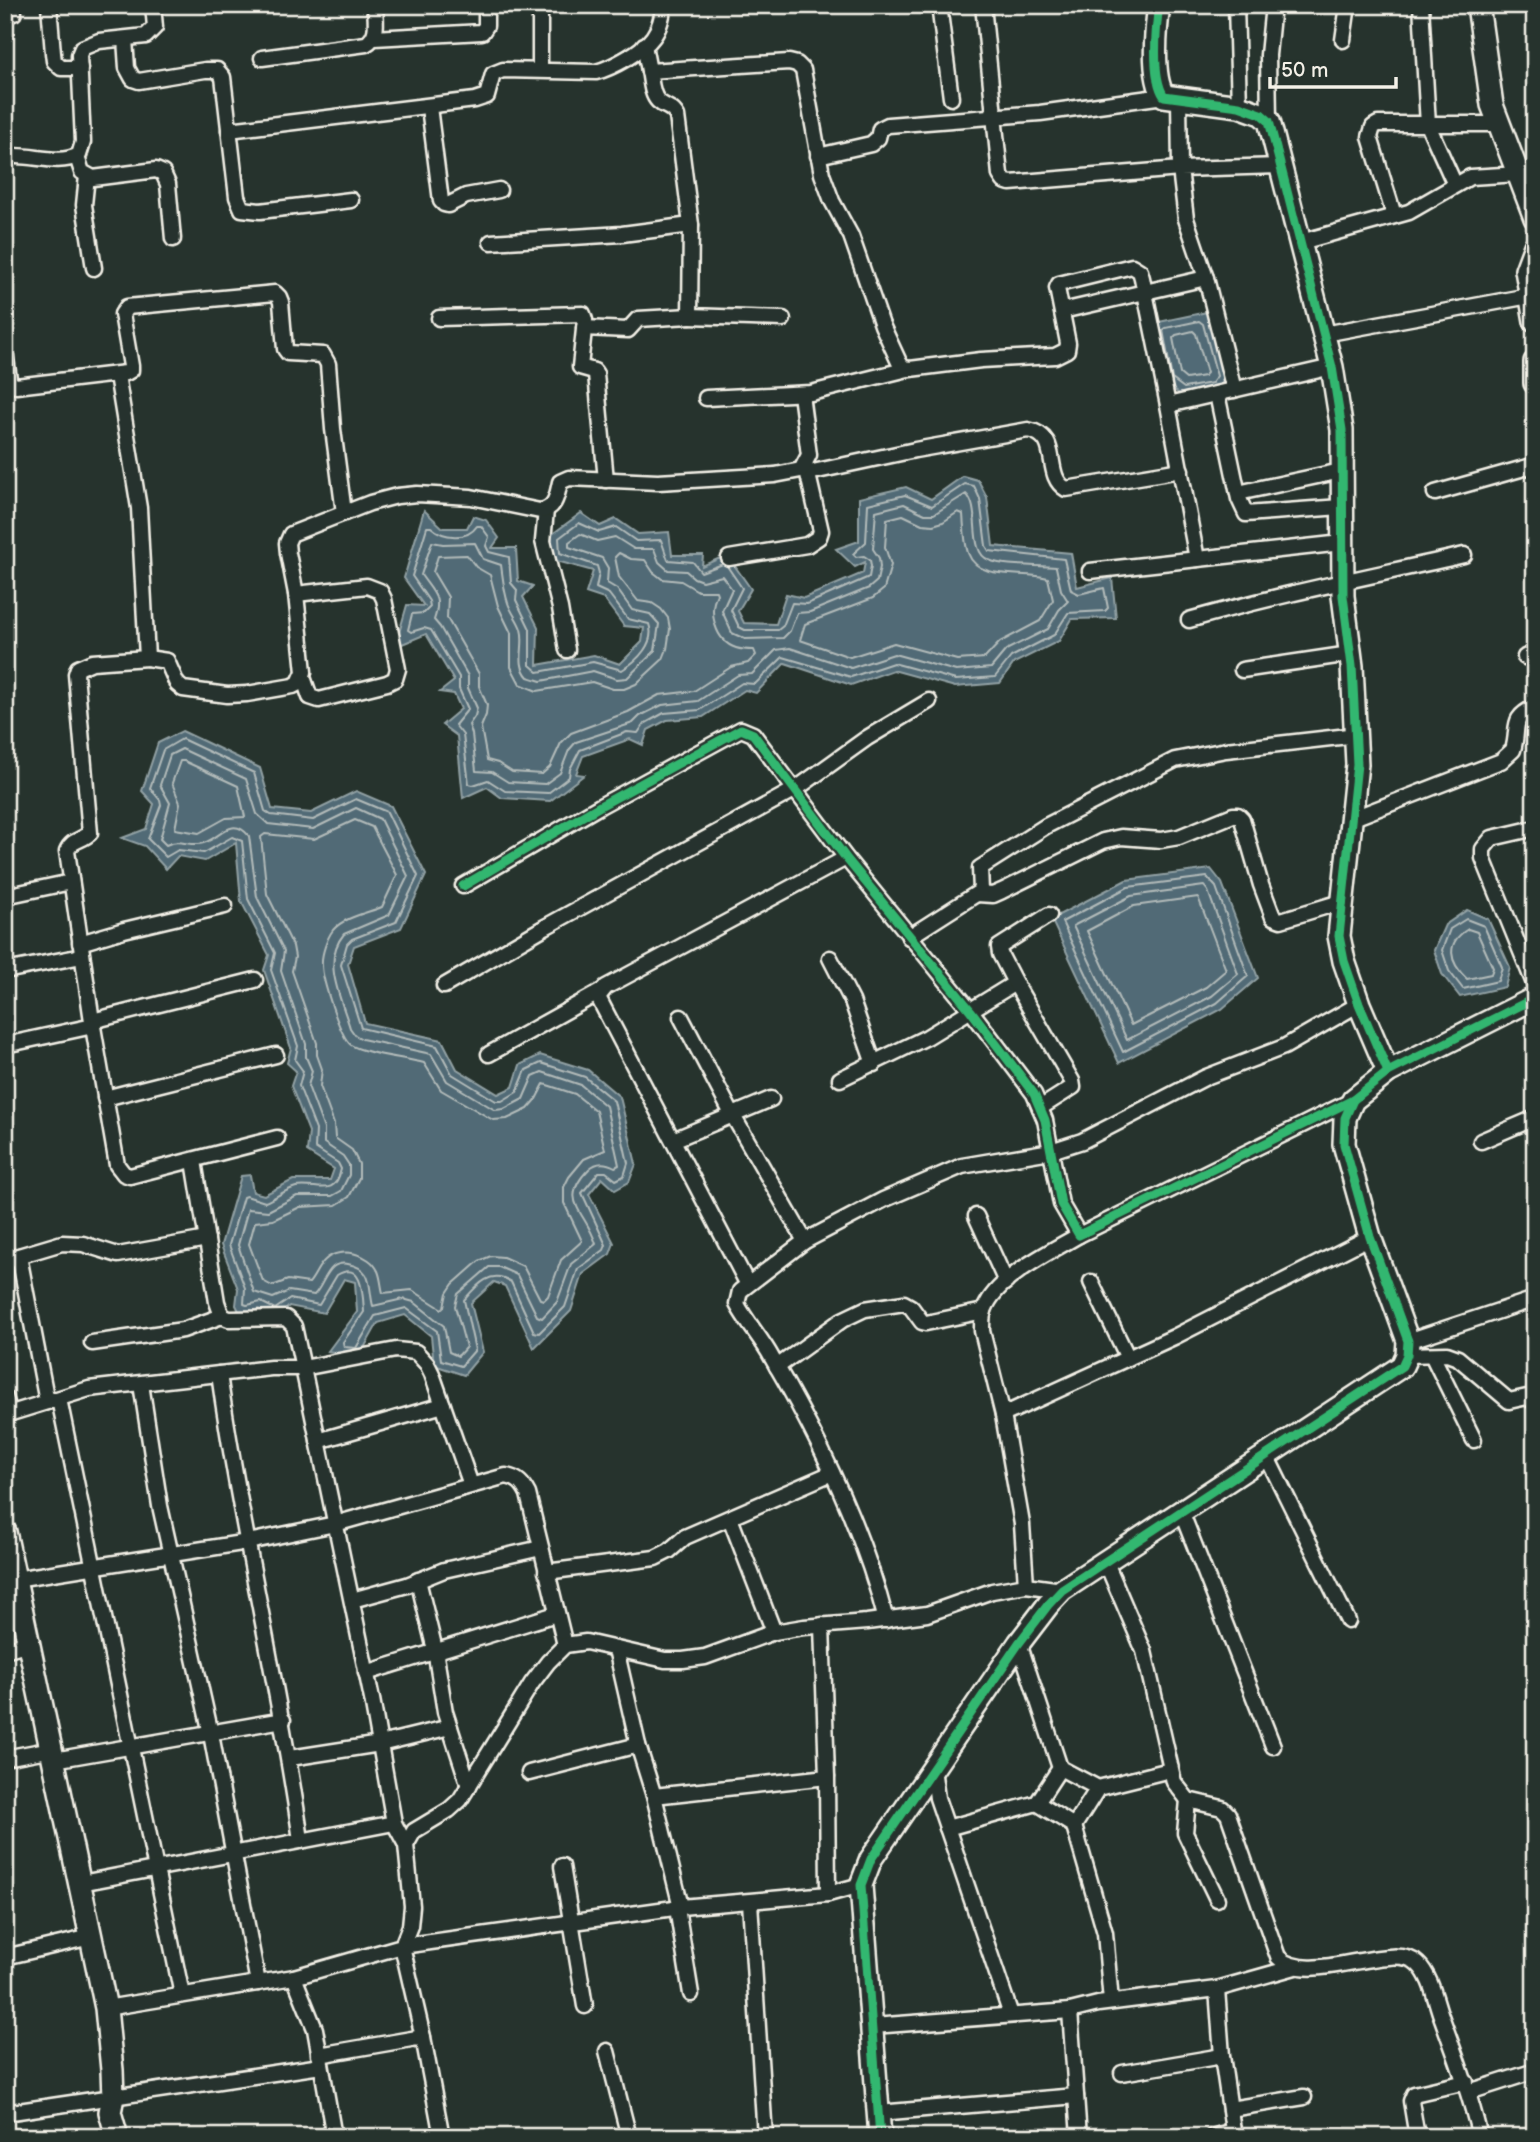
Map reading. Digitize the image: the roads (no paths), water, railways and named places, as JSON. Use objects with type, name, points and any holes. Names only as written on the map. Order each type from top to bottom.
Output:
[{"type":"street","points":[[49,5],[54,61],[61,68],[80,68]]},
{"type":"street","points":[[77,157],[83,142],[79,55],[82,48],[88,44],[152,33],[155,27],[153,5]]},
{"type":"street","points":[[374,38],[375,5]]},
{"type":"street","points":[[262,58],[366,44],[374,38],[482,32],[486,26],[486,5]]},
{"type":"street","points":[[540,5],[540,70]]},
{"type":"street","points":[[229,130],[429,107],[487,96],[491,79],[498,71],[606,70],[653,39],[664,5]]},
{"type":"street","points":[[939,5],[951,97]]},
{"type":"street","points":[[983,5],[1000,175],[1004,181],[1010,183],[1180,169],[1281,166]]},
{"type":"street","points":[[1159,5],[1156,62],[1161,92],[1171,97]]},
{"type":"street","points":[[1236,5],[1239,106]]},
{"type":"street","points":[[1273,5],[1268,55],[1269,121],[1332,367],[1342,430],[1343,583],[1357,735],[1356,781],[1339,936],[1344,961],[1359,1004],[1388,1072]]},
{"type":"street","points":[[1343,40],[1348,5]]},
{"type":"street","points":[[1421,5],[1428,125],[1455,185]]},
{"type":"street","points":[[1479,5],[1488,82],[1499,124],[1527,172],[1535,218]]},
{"type":"street","points":[[125,39],[127,68],[133,79],[139,81],[205,70],[217,70],[220,73],[225,82],[238,204],[242,209],[260,211],[351,200]]},
{"type":"street","points":[[644,45],[655,97],[659,102],[671,107],[677,116],[691,225],[690,316]]},
{"type":"street","points":[[649,71],[789,62],[797,64],[803,70],[808,106],[827,190],[851,236],[882,325],[899,362],[908,369]]},
{"type":"street","points":[[1171,97],[1186,219],[1206,278],[1234,390]]},
{"type":"street","points":[[818,156],[871,144],[878,138],[880,129],[888,125],[994,117],[1171,97],[1239,106],[1261,114],[1269,121]]},
{"type":"street","points":[[429,107],[443,204],[448,205],[466,197],[499,190]]},
{"type":"street","points":[[1394,215],[1370,137],[1373,127],[1378,124],[1499,124]]},
{"type":"street","points":[[5,157],[28,156],[47,160],[77,157]]},
{"type":"street","points":[[77,157],[82,172],[93,178],[156,170],[163,173],[168,184],[173,239]]},
{"type":"street","points":[[1301,242],[1421,207],[1470,177],[1527,172]]},
{"type":"street","points":[[87,176],[84,205],[94,268]]},
{"type":"street","points":[[491,242],[622,234],[691,225]]},
{"type":"street","points":[[1324,334],[1532,306],[1526,270],[1535,246]]},
{"type":"street","points":[[706,398],[825,391],[908,369],[981,360],[1041,358],[1063,353],[1067,350],[1068,343],[1057,288],[1059,284],[1132,266],[1140,271],[1145,291],[1197,559]]},
{"type":"street","points":[[1062,312],[1206,278]]},
{"type":"street","points":[[5,351],[9,379],[16,386],[117,375],[131,370],[122,314],[127,307],[275,293],[281,302],[285,349],[288,353],[323,355],[328,364],[344,513]]},
{"type":"street","points":[[439,318],[580,314],[585,317],[580,367],[596,374],[606,480]]},
{"type":"street","points":[[584,328],[622,331],[630,329],[638,318],[690,316],[783,319]]},
{"type":"street","points":[[1535,362],[1535,383]]},
{"type":"street","points":[[1168,405],[1332,367]]},
{"type":"street","points":[[117,375],[139,508],[148,658]]},
{"type":"street","points":[[729,558],[807,545],[819,537],[821,531],[807,469],[809,455],[801,394]]},
{"type":"street","points":[[1217,394],[1242,510],[1251,515],[1341,507]]},
{"type":"street","points":[[277,1138],[130,1175],[124,1174],[117,1165],[67,851],[75,840],[90,833],[91,826],[76,674],[78,668],[92,662],[148,658],[167,661],[179,687],[227,695],[247,695],[299,683],[304,672],[296,594],[288,553],[291,534],[385,499],[417,495],[471,498],[531,510],[546,510],[554,504],[564,479],[658,482],[775,475],[1028,430],[1039,432],[1046,439],[1056,477],[1066,489],[1181,470]]},
{"type":"street","points":[[1435,494],[1535,465]]},
{"type":"street","points":[[1238,493],[1342,471]]},
{"type":"street","points":[[546,510],[543,541],[560,608],[567,650]]},
{"type":"street","points":[[1090,571],[1342,543]]},
{"type":"street","points":[[1189,620],[1271,597],[1464,555]]},
{"type":"street","points":[[296,594],[367,586],[380,591],[398,669],[395,679],[387,683],[319,700],[310,697],[303,677]]},
{"type":"street","points":[[1242,670],[1350,654]]},
{"type":"street","points":[[444,986],[796,789],[867,738],[929,701]]},
{"type":"street","points":[[1351,819],[1501,761],[1513,750],[1516,741],[1515,723],[1518,718],[1535,707]]},
{"type":"street","points":[[463,886],[600,806],[741,729],[753,734],[846,858],[1019,1074],[1040,1108],[1061,1204],[1079,1235]]},
{"type":"street","points":[[909,937],[977,894],[982,887],[980,867],[990,859],[1046,825],[1175,760],[1226,750],[1357,735]]},
{"type":"street","points":[[977,894],[985,896],[1002,891],[1103,841],[1121,837],[1161,840],[1179,837],[1238,815],[1242,819],[1261,886],[1273,916],[1281,920],[1341,902]]},
{"type":"street","points":[[1026,1585],[1022,1524],[1003,1415],[982,1331],[984,1311],[993,1294],[1041,1257],[1079,1235],[1353,1100],[1388,1072],[1533,999],[1483,858],[1483,849],[1492,838],[1535,828]]},
{"type":"street","points":[[489,1054],[846,858]]},
{"type":"street","points":[[5,896],[71,882]]},
{"type":"street","points":[[5,971],[81,950],[112,933],[225,906]]},
{"type":"street","points":[[1040,1108],[1073,1087],[1072,1081],[1015,983],[999,947],[1002,942],[1049,915]]},
{"type":"street","points":[[830,958],[852,1001],[874,1063]]},
{"type":"street","points":[[5,1045],[256,980]]},
{"type":"street","points":[[840,1079],[928,1037],[1015,983]]},
{"type":"street","points":[[600,992],[599,1001],[747,1283]]},
{"type":"street","points":[[886,1620],[862,1539],[832,1473],[777,1367],[737,1304],[740,1291],[805,1241],[883,1200],[962,1166],[1051,1151],[1091,1137],[1206,1077],[1284,1047],[1359,1004]]},
{"type":"street","points":[[681,1017],[732,1114],[805,1241]]},
{"type":"street","points":[[105,1098],[276,1055]]},
{"type":"street","points":[[673,1140],[771,1099]]},
{"type":"street","points":[[880,2137],[861,1885],[871,1859],[1019,1643],[1062,1590],[1402,1366],[1408,1348],[1370,1237],[1344,1144],[1345,1118],[1353,1100]]},
{"type":"street","points":[[1481,1141],[1535,1118]]},
{"type":"street","points":[[194,1161],[217,1302],[222,1316]]},
{"type":"street","points":[[976,1216],[1006,1282]]},
{"type":"street","points":[[1003,1415],[1189,1330],[1370,1237]]},
{"type":"street","points":[[182,1995],[93,1568],[53,1400],[12,1258],[49,1246],[73,1242],[118,1255],[207,1239]]},
{"type":"street","points":[[1091,1282],[1128,1358]]},
{"type":"street","points":[[1408,1348],[1535,1298]]},
{"type":"street","points":[[777,1367],[842,1320],[865,1309],[904,1303],[926,1323],[984,1311]]},
{"type":"street","points":[[92,1343],[183,1330],[222,1316],[229,1319],[286,1318],[294,1326],[352,1600],[394,1823],[406,1845],[412,1906],[410,1926],[402,1946],[442,2137]]},
{"type":"street","points":[[1408,1348],[1432,1355],[1447,1354],[1458,1358],[1509,1401],[1528,1397],[1535,1403]]},
{"type":"street","points":[[5,1396],[7,1414],[89,1389],[271,1368],[303,1368],[396,1350],[416,1352],[428,1364],[471,1485]]},
{"type":"street","points":[[1432,1355],[1474,1440]]},
{"type":"street","points":[[219,1374],[234,1476],[283,1720],[302,1840]]},
{"type":"street","points":[[141,1384],[160,1506],[211,1734],[258,1983]]},
{"type":"street","points":[[318,1441],[443,1405]]},
{"type":"street","points":[[1266,1455],[1348,1621]]},
{"type":"street","points":[[547,1572],[655,1558],[669,1551],[685,1537],[832,1473]]},
{"type":"street","points":[[15,1580],[248,1542],[335,1524],[506,1476],[523,1484],[528,1494],[565,1645]]},
{"type":"street","points":[[1181,1511],[1273,1746]]},
{"type":"street","points":[[730,1518],[774,1632]]},
{"type":"street","points":[[5,1532],[106,2008],[113,2096],[110,2112],[117,2137]]},
{"type":"street","points":[[352,1600],[444,1570],[541,1548]]},
{"type":"street","points":[[1105,1560],[1143,1651],[1174,1782],[1188,1800],[1222,1808],[1227,1814],[1274,1949],[1283,1962],[1295,1967]]},
{"type":"street","points":[[418,1580],[435,1650],[445,1712],[470,1786]]},
{"type":"street","points":[[406,1845],[414,1831],[449,1810],[470,1786],[519,1703],[548,1662],[565,1645],[586,1642],[665,1660],[683,1660],[705,1657],[774,1632],[927,1614],[992,1591],[1026,1585],[1062,1590]]},
{"type":"street","points":[[366,1673],[556,1614]]},
{"type":"street","points":[[822,1625],[828,1894]]},
{"type":"street","points":[[5,1650],[29,1643]]},
{"type":"street","points":[[1019,1643],[1060,1768],[1098,1788],[1170,1770]]},
{"type":"street","points":[[617,1648],[638,1745],[654,1796],[679,1907],[691,1994]]},
{"type":"street","points":[[5,1758],[131,1745],[211,1734],[283,1720]]},
{"type":"street","points":[[290,1758],[380,1744],[450,1727]]},
{"type":"street","points":[[529,1773],[638,1745]]},
{"type":"street","points":[[933,1768],[937,1798],[1012,2015]]},
{"type":"street","points":[[947,1829],[1037,1803],[1060,1768]]},
{"type":"street","points":[[654,1796],[827,1777]]},
{"type":"street","points":[[1074,1826],[1098,1788]]},
{"type":"street","points":[[1188,1800],[1185,1833],[1217,1899]]},
{"type":"street","points":[[1037,1803],[1074,1826],[1105,1933],[1111,2002]]},
{"type":"street","points":[[80,1883],[394,1823]]},
{"type":"street","points":[[562,1866],[585,2006]]},
{"type":"street","points":[[106,2008],[293,1977],[402,1946],[679,1907],[828,1894],[861,1885]]},
{"type":"street","points":[[750,1902],[765,2137]]},
{"type":"street","points":[[5,1956],[91,1937]]},
{"type":"street","points":[[873,2026],[1070,2011],[1111,2002],[1217,1989],[1295,1967],[1407,1957],[1423,1971],[1434,1994],[1467,2087],[1480,2137]]},
{"type":"street","points":[[293,1977],[315,2029],[334,2137]]},
{"type":"street","points":[[1212,2137],[1233,2134],[1217,1989]]},
{"type":"street","points":[[1070,2011],[1079,2137]]},
{"type":"street","points":[[5,2113],[320,2060],[423,2038]]},
{"type":"street","points":[[607,2051],[629,2137]]},
{"type":"street","points":[[1122,2073],[1223,2056]]},
{"type":"street","points":[[1417,2137],[1411,2101],[1414,2094],[1467,2087],[1535,2071]]},
{"type":"street","points":[[879,2113],[1076,2096]]},
{"type":"street","points":[[1230,2109],[1304,2097]]},
{"type":"water","points":[[1207,312],[1225,377],[1217,390],[1182,396],[1166,384],[1154,323]]},
{"type":"water","points":[[963,476],[978,480],[987,497],[993,546],[1071,553],[1077,587],[1112,578],[1116,618],[1072,619],[1059,641],[1014,663],[1000,683],[955,687],[893,670],[851,685],[785,663],[756,693],[745,690],[703,717],[667,720],[648,730],[643,745],[630,739],[583,756],[576,774],[584,775],[550,801],[502,798],[487,787],[463,798],[457,736],[442,725],[461,709],[454,694],[440,692],[454,681],[426,634],[395,647],[407,605],[424,606],[404,578],[424,510],[443,528],[467,528],[473,516],[486,520],[499,538],[492,548],[516,548],[518,581],[533,586],[523,597],[538,627],[537,665],[594,655],[620,664],[642,642],[644,628],[624,626],[604,599],[586,593],[593,571],[553,560],[551,535],[581,513],[600,526],[616,519],[638,534],[669,532],[672,555],[703,555],[702,566],[727,555],[751,589],[738,611],[744,623],[776,624],[786,594],[804,598],[863,573],[865,562],[855,567],[836,549],[859,541],[859,498],[906,487],[931,499]]},
{"type":"water","points":[[182,731],[260,768],[272,809],[311,813],[356,791],[391,806],[426,875],[401,928],[354,946],[348,964],[365,1023],[442,1040],[457,1069],[498,1094],[513,1087],[520,1065],[540,1055],[588,1070],[620,1097],[636,1164],[629,1182],[615,1190],[602,1178],[589,1194],[614,1243],[610,1254],[583,1274],[571,1311],[534,1348],[505,1286],[494,1282],[471,1303],[483,1352],[464,1375],[434,1365],[431,1336],[405,1315],[378,1323],[359,1357],[328,1351],[357,1312],[355,1282],[344,1279],[324,1313],[289,1306],[277,1319],[259,1309],[241,1315],[236,1305],[238,1289],[221,1245],[241,1176],[250,1175],[253,1192],[264,1195],[293,1180],[330,1180],[334,1169],[307,1152],[309,1132],[291,1086],[296,1071],[287,1063],[291,1048],[264,970],[269,955],[241,901],[236,843],[205,861],[178,856],[166,869],[145,846],[122,838],[146,829],[154,804],[142,791],[158,743]]},
{"type":"water","points":[[1211,869],[1222,883],[1258,978],[1222,1009],[1119,1063],[1051,919],[1126,880]]},
{"type":"water","points":[[1467,910],[1488,919],[1510,967],[1505,987],[1460,997],[1442,974],[1434,950],[1445,925]]}]
